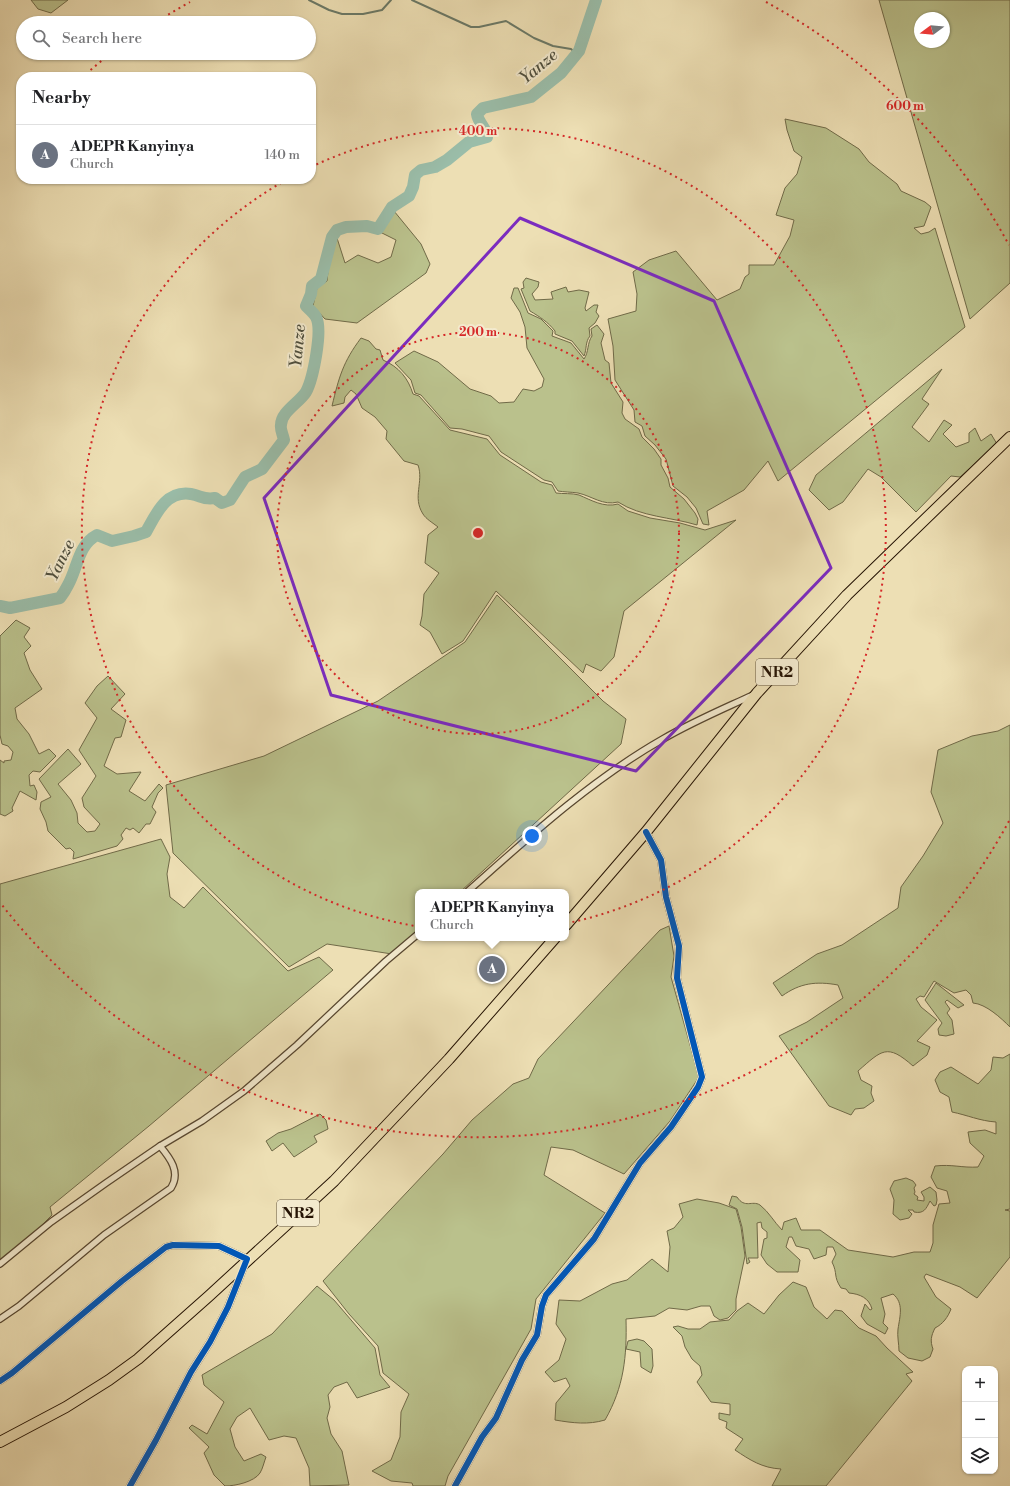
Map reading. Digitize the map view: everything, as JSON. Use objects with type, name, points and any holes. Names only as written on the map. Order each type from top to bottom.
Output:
[{"type":"highway","name":"NR2","points":[[569,922],[646,832],[757,693],[847,595],[1010,437]]},
{"type":"highway","name":"NR2","points":[[0,1442],[66,1407],[138,1359],[209,1296],[247,1259],[334,1181],[449,1059],[552,941]]},
{"type":"street","points":[[470,889],[562,809],[606,776],[662,740],[698,720],[757,693]]},
{"type":"street","points":[[455,1486],[472,1454],[496,1418],[522,1360],[537,1335],[542,1306],[546,1295],[594,1239],[640,1163],[675,1123],[698,1087],[702,1077],[677,978],[679,946],[666,897],[661,860],[646,832]]},
{"type":"street","points":[[0,1264],[62,1214],[160,1146],[202,1121],[244,1091],[297,1045],[386,961],[415,937]]},
{"type":"street","points":[[0,1319],[35,1293],[104,1235],[171,1188],[175,1181],[175,1169],[168,1156],[160,1146]]},
{"type":"street","points":[[0,1381],[12,1373],[166,1247],[173,1245],[219,1246],[247,1259],[228,1307],[210,1342],[191,1372],[156,1440],[130,1486]]},
{"type":"highlighted area","points":[[520,218],[714,301],[831,568],[636,771],[331,695],[264,498]]},
{"type":"green space","points":[[31,0],[68,0],[51,13],[38,9]]},
{"type":"green space","points":[[879,0],[1010,0],[1010,283],[970,319]]},
{"type":"green space","points":[[785,119],[826,128],[859,149],[869,162],[897,184],[901,191],[925,202],[931,207],[924,226],[914,228],[921,234],[929,232],[935,228],[965,327],[778,481],[768,461],[744,490],[707,511],[709,525],[703,524],[696,508],[687,497],[673,486],[666,459],[655,445],[645,436],[642,426],[635,422],[634,410],[615,380],[613,346],[608,319],[636,311],[637,294],[633,272],[649,260],[676,251],[717,300],[740,289],[745,277],[749,274],[749,265],[774,265],[790,236],[794,220],[776,215],[785,188],[797,174],[802,157],[794,151]]},
{"type":"green space","points":[[394,211],[421,244],[430,264],[426,273],[357,323],[325,319],[313,306],[317,288],[327,281],[329,261],[337,238],[345,263],[358,255],[378,263],[391,257],[396,240],[380,232]]},
{"type":"green space","points":[[526,278],[539,282],[538,287],[532,294],[535,300],[553,299],[551,292],[566,287],[568,292],[579,290],[589,292],[585,308],[586,311],[594,305],[598,305],[596,312],[599,316],[595,323],[589,328],[590,336],[587,341],[584,356],[572,341],[555,334],[555,331],[550,325],[530,311],[521,289],[524,288],[523,282]]},
{"type":"green space","points":[[514,288],[518,288],[528,313],[541,319],[553,331],[552,336],[571,343],[584,359],[592,336],[591,329],[597,325],[604,334],[601,343],[605,360],[609,363],[611,383],[623,402],[622,413],[625,419],[639,429],[642,437],[654,449],[661,459],[661,465],[668,478],[670,487],[684,499],[695,513],[698,519],[697,525],[646,514],[618,502],[607,503],[583,494],[558,491],[552,482],[544,480],[501,452],[489,436],[462,429],[450,428],[421,395],[415,393],[411,380],[395,363],[414,351],[438,362],[470,389],[491,396],[499,403],[514,402],[523,389],[534,391],[542,387],[544,379],[527,348],[525,327],[520,312],[511,298]]},
{"type":"green space","points":[[361,338],[369,341],[376,349],[380,350],[383,360],[394,366],[406,378],[413,394],[419,396],[450,430],[487,439],[500,455],[541,482],[552,485],[556,493],[579,495],[608,505],[618,504],[628,511],[650,518],[680,523],[705,530],[736,520],[624,611],[614,657],[601,671],[586,664],[583,673],[496,591],[463,641],[442,654],[430,632],[420,625],[424,594],[439,573],[425,563],[428,535],[438,527],[426,518],[418,502],[420,477],[418,465],[404,461],[386,439],[387,431],[375,417],[362,408],[356,394],[351,390],[345,397],[344,403],[332,406],[342,370]]},
{"type":"green space","points":[[942,369],[922,399],[929,404],[912,427],[929,442],[944,420],[952,425],[943,434],[956,447],[969,442],[969,433],[975,428],[981,441],[991,434],[997,444],[960,477],[951,476],[916,512],[881,477],[868,469],[843,502],[829,510],[809,490],[816,475]]},
{"type":"green space","points":[[497,595],[603,701],[626,719],[621,744],[463,889],[415,889],[415,933],[392,954],[327,944],[289,967],[173,853],[166,785],[264,756],[378,701],[465,642]]},
{"type":"green space","points":[[16,620],[30,628],[24,637],[31,646],[24,653],[30,670],[42,689],[15,708],[17,719],[29,734],[39,754],[49,749],[56,756],[40,772],[33,771],[29,775],[30,786],[34,785],[37,792],[36,800],[20,791],[12,808],[13,811],[5,816],[0,814],[0,760],[4,763],[4,761],[11,760],[13,752],[8,746],[2,744],[0,735],[0,636]]},
{"type":"green space","points":[[108,676],[125,694],[111,709],[126,720],[121,737],[115,738],[104,766],[117,774],[141,772],[129,791],[145,801],[159,784],[163,788],[158,793],[152,807],[156,812],[150,824],[146,824],[139,833],[133,828],[130,830],[126,828],[121,835],[123,839],[117,846],[73,859],[74,852],[70,848],[66,849],[48,831],[40,809],[41,802],[51,797],[39,779],[68,749],[81,764],[58,784],[71,800],[77,813],[78,823],[87,832],[95,831],[100,824],[84,807],[82,798],[96,776],[79,750],[97,718],[85,703],[97,686]]},
{"type":"green space","points":[[1010,725],[1010,1027],[988,1009],[973,1003],[971,995],[966,990],[954,993],[934,981],[924,997],[920,996],[916,999],[921,1007],[937,1020],[917,1041],[930,1047],[927,1055],[913,1066],[897,1054],[885,1052],[879,1054],[858,1071],[861,1080],[872,1086],[871,1093],[874,1101],[864,1108],[855,1109],[851,1115],[829,1106],[779,1036],[807,1022],[843,998],[838,985],[822,983],[808,984],[795,988],[782,996],[773,983],[817,954],[842,945],[898,908],[901,887],[923,856],[943,823],[931,792],[938,750],[972,736],[998,731]]},
{"type":"green space","points":[[161,839],[170,857],[167,874],[170,897],[184,908],[203,887],[288,971],[319,957],[333,970],[149,1126],[50,1207],[52,1215],[20,1247],[0,1262],[0,884]]},
{"type":"green space","points":[[669,926],[674,956],[671,977],[699,1077],[670,1121],[624,1174],[573,1150],[551,1147],[544,1175],[605,1213],[536,1299],[531,1329],[448,1476],[445,1486],[413,1486],[412,1483],[391,1481],[372,1471],[391,1460],[400,1437],[401,1412],[409,1394],[383,1373],[378,1346],[349,1314],[323,1281],[443,1154],[472,1120],[513,1084],[529,1078],[538,1059],[660,930]]},
{"type":"green space","points":[[936,983],[964,1005],[958,1008],[947,1000],[945,1002],[950,1009],[947,1013],[952,1020],[954,1034],[946,1036],[939,1035],[938,1029],[942,1023],[925,1000]]},
{"type":"green space","points":[[1010,1054],[1010,1209],[1005,1210],[1010,1211],[1010,1257],[977,1298],[960,1287],[926,1274],[924,1277],[936,1297],[951,1309],[945,1320],[935,1328],[931,1341],[933,1349],[930,1357],[922,1361],[908,1358],[899,1351],[898,1332],[900,1306],[899,1301],[893,1294],[881,1298],[885,1314],[883,1323],[888,1328],[885,1334],[867,1324],[861,1316],[865,1304],[870,1310],[872,1309],[871,1305],[864,1297],[849,1293],[846,1289],[841,1288],[837,1281],[832,1262],[836,1254],[833,1247],[827,1247],[826,1255],[814,1259],[809,1249],[796,1246],[792,1237],[789,1237],[786,1247],[800,1260],[798,1272],[777,1272],[767,1264],[761,1255],[764,1239],[767,1238],[767,1232],[762,1228],[761,1222],[757,1223],[758,1258],[748,1258],[750,1262],[747,1264],[742,1227],[737,1209],[729,1205],[732,1196],[737,1197],[743,1203],[754,1203],[760,1205],[782,1230],[784,1222],[796,1218],[801,1230],[820,1230],[848,1250],[893,1257],[914,1252],[930,1252],[933,1243],[933,1225],[939,1204],[950,1203],[947,1191],[937,1188],[931,1177],[935,1166],[947,1165],[978,1167],[984,1156],[970,1143],[968,1132],[985,1130],[996,1134],[996,1122],[952,1112],[949,1097],[940,1092],[935,1080],[940,1072],[951,1067],[978,1084],[991,1070],[993,1057],[1003,1058]]},
{"type":"green space","points":[[320,1114],[326,1120],[328,1129],[314,1136],[317,1142],[294,1157],[283,1143],[272,1151],[266,1141],[278,1133],[291,1129]]},
{"type":"green space","points":[[906,1178],[913,1181],[916,1185],[914,1188],[914,1194],[918,1197],[917,1200],[924,1201],[924,1197],[921,1192],[930,1187],[936,1192],[937,1200],[936,1205],[934,1206],[930,1201],[926,1209],[922,1212],[908,1210],[912,1214],[909,1218],[900,1220],[893,1214],[894,1200],[890,1189],[894,1181]]},
{"type":"green space","points":[[697,1199],[719,1203],[736,1209],[741,1227],[745,1256],[736,1299],[736,1310],[728,1318],[720,1320],[714,1316],[710,1306],[701,1306],[687,1310],[669,1308],[655,1316],[626,1319],[626,1346],[623,1371],[616,1396],[605,1420],[593,1423],[580,1423],[555,1420],[556,1403],[570,1386],[566,1378],[554,1382],[545,1372],[559,1360],[566,1339],[556,1324],[559,1300],[580,1301],[612,1284],[627,1280],[652,1259],[668,1272],[670,1247],[667,1231],[674,1228],[683,1217],[679,1204]]},
{"type":"green space","points":[[793,1282],[806,1287],[814,1307],[827,1319],[835,1310],[842,1311],[859,1328],[876,1336],[913,1372],[906,1374],[912,1381],[826,1486],[772,1486],[781,1469],[762,1465],[735,1450],[743,1439],[726,1428],[727,1422],[719,1419],[719,1413],[730,1415],[730,1404],[711,1402],[697,1382],[702,1375],[700,1366],[692,1359],[685,1347],[682,1336],[673,1327],[678,1326],[688,1329],[700,1329],[710,1322],[729,1320],[737,1311],[748,1303],[764,1314],[779,1295]]},
{"type":"green space","points":[[317,1286],[334,1300],[375,1348],[380,1375],[390,1387],[357,1398],[347,1382],[334,1387],[328,1395],[330,1407],[327,1418],[331,1434],[342,1451],[349,1485],[310,1486],[309,1468],[296,1438],[284,1436],[269,1440],[250,1408],[237,1417],[230,1429],[235,1447],[244,1461],[261,1454],[266,1457],[263,1467],[257,1476],[249,1481],[225,1486],[214,1475],[204,1453],[209,1447],[189,1428],[192,1425],[207,1434],[224,1402],[204,1385],[202,1375],[272,1334]]},
{"type":"green space","points":[[637,1339],[644,1341],[652,1349],[653,1366],[651,1373],[641,1367],[640,1352],[626,1349],[628,1341]]},
{"type":"waterway","points":[[309,0],[329,10],[342,14],[363,14],[382,10],[391,0]]},
{"type":"waterway","points":[[412,0],[471,27],[479,27],[506,21],[534,38],[553,46],[571,49],[577,54]]},
{"type":"waterway","name":"Yanze","points":[[0,606],[10,608],[60,598],[71,578],[82,550],[86,544],[97,535],[112,541],[146,532],[163,505],[168,500],[182,494],[191,494],[203,498],[215,498],[222,503],[230,500],[245,477],[262,469],[284,440],[281,430],[284,416],[306,392],[312,377],[318,343],[318,323],[316,317],[306,306],[311,294],[312,286],[321,279],[332,237],[337,230],[346,227],[367,226],[378,229],[392,207],[409,196],[413,187],[415,175],[421,170],[435,167],[447,160],[469,142],[487,137],[486,131],[477,114],[483,108],[531,97],[561,73],[579,51],[596,0]]},
{"type":"cycle path","points":[[455,1486],[482,1437],[496,1418],[522,1360],[537,1335],[542,1306],[546,1295],[594,1239],[640,1163],[671,1127],[698,1087],[702,1077],[677,978],[679,946],[666,897],[661,860],[646,832]]},
{"type":"cycle path","points":[[0,1381],[12,1373],[122,1281],[166,1247],[173,1245],[219,1246],[247,1259],[228,1307],[210,1342],[191,1372],[156,1440],[130,1486]]},
{"type":"place","name":"ADEPR Kanyinya","points":[[492,969]]}]
